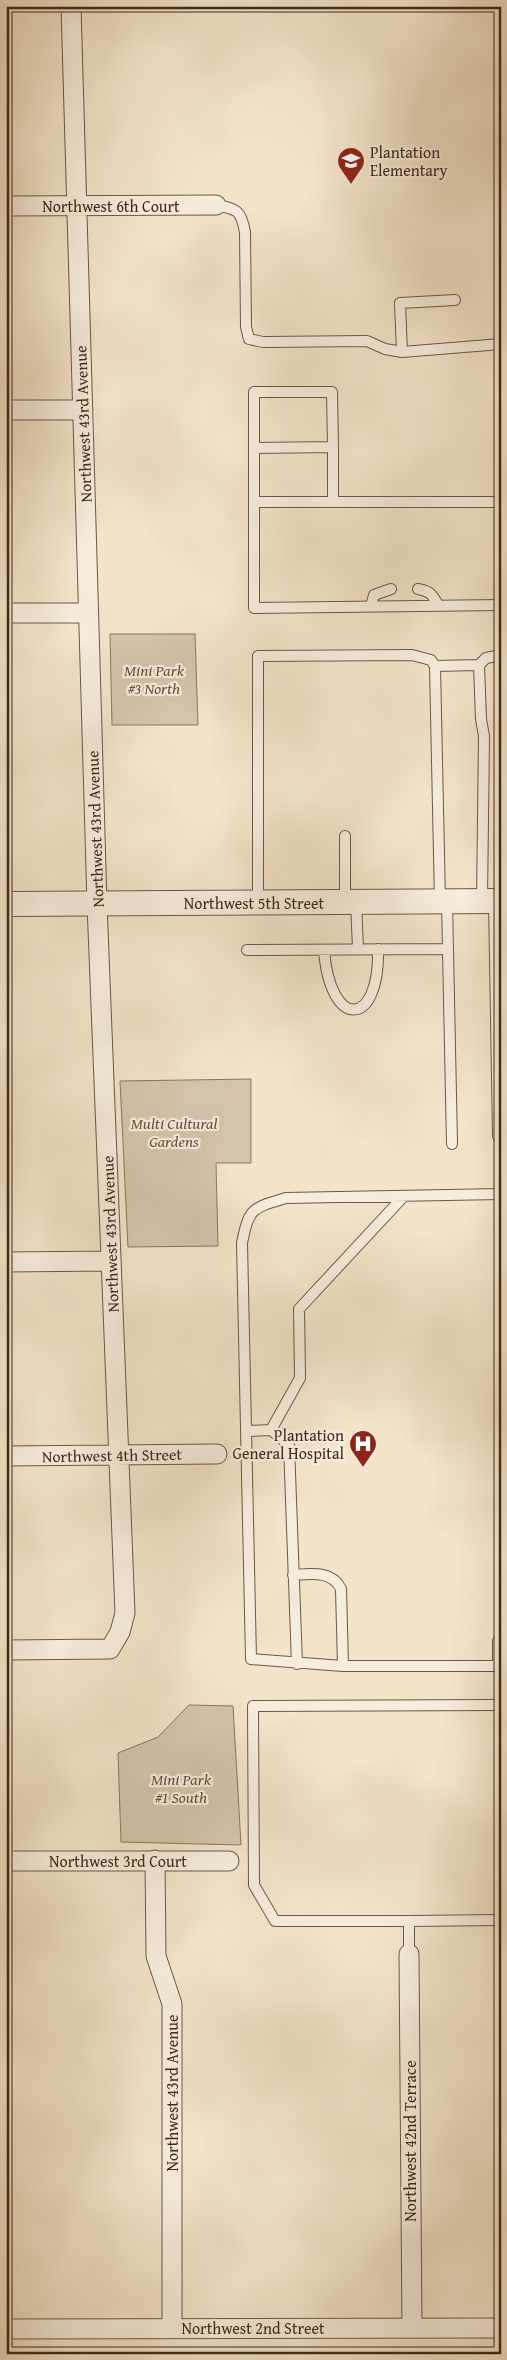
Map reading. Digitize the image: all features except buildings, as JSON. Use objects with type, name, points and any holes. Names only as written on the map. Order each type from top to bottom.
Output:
[{"type":"street","name":"Northwest 43rd Avenue","points":[[6,1650],[110,1648],[120,1632],[125,1613],[97,904],[71,6]]},
{"type":"street","name":"Northwest 6th Court","points":[[6,206],[216,205]]},
{"type":"street","points":[[6,410],[83,410]]},
{"type":"street","points":[[6,613],[88,613]]},
{"type":"street","name":"Northwest 5th Street","points":[[6,904],[492,901]]},
{"type":"street","points":[[6,1262],[110,1261]]},
{"type":"street","name":"Northwest 4th Street","points":[[6,1456],[217,1454]]},
{"type":"street","name":"Northwest 43rd Avenue","points":[[155,1860],[156,1956],[172,2004],[172,2328]]},
{"type":"street","name":"Northwest 3rd Court","points":[[6,1861],[230,1861]]},
{"type":"street","name":"Northwest 42nd Terrace","points":[[409,1954],[412,2328]]},
{"type":"street","name":"Northwest 2nd Street","points":[[6,2330],[501,2328]]},
{"type":"lane","points":[[216,205],[234,208],[242,216],[245,232],[246,327],[250,339],[263,342],[367,341],[385,350],[402,352],[501,344]]},
{"type":"lane","points":[[402,352],[400,303],[455,300]]},
{"type":"lane","points":[[333,502],[332,392],[254,392],[254,608],[501,604]]},
{"type":"lane","points":[[254,448],[333,447]]},
{"type":"lane","points":[[254,502],[501,502]]},
{"type":"lane","points":[[371,606],[374,595],[391,588]]},
{"type":"lane","points":[[418,588],[432,594],[438,605]]},
{"type":"lane","points":[[258,903],[258,656],[412,655],[431,660],[435,666],[443,902],[448,949],[452,1144]]},
{"type":"lane","points":[[435,666],[479,665],[486,658],[501,655]]},
{"type":"lane","points":[[479,665],[492,901],[498,1136],[501,1136]]},
{"type":"lane","points":[[345,836],[351,902],[358,949]]},
{"type":"lane","points":[[324,950],[325,966],[334,996],[347,1009],[354,1010],[361,1008],[366,1003],[372,991],[376,980],[378,949]]},
{"type":"lane","points":[[247,950],[448,949]]},
{"type":"lane","points":[[501,1194],[286,1198],[260,1206],[247,1218],[242,1243],[251,1659],[343,1666],[500,1666],[498,1642],[501,1637]]},
{"type":"lane","points":[[271,1430],[300,1378],[299,1309],[404,1196]]},
{"type":"lane","points":[[247,1431],[271,1430],[289,1445],[297,1664]]},
{"type":"lane","points":[[293,1575],[323,1574],[338,1582],[341,1589],[343,1666]]},
{"type":"lane","points":[[501,1705],[253,1706],[254,1885],[275,1921],[501,1920]]},
{"type":"lane","points":[[409,1921],[409,1954]]},
{"type":"green space","name":"Mini Park #3 North","points":[[110,634],[195,634],[198,725],[112,725]]},
{"type":"green space","name":"Multi Cultural Gardens","points":[[251,1079],[251,1163],[216,1163],[218,1246],[128,1247],[120,1081]]},
{"type":"green space","name":"Mini Park #1 South","points":[[189,1705],[233,1706],[241,1845],[121,1842],[118,1753],[158,1737]]},
{"type":"place","name":"Plantation Elementary","points":[[351,185]]},
{"type":"place","name":"Plantation General Hospital","points":[[363,1468]]}]
